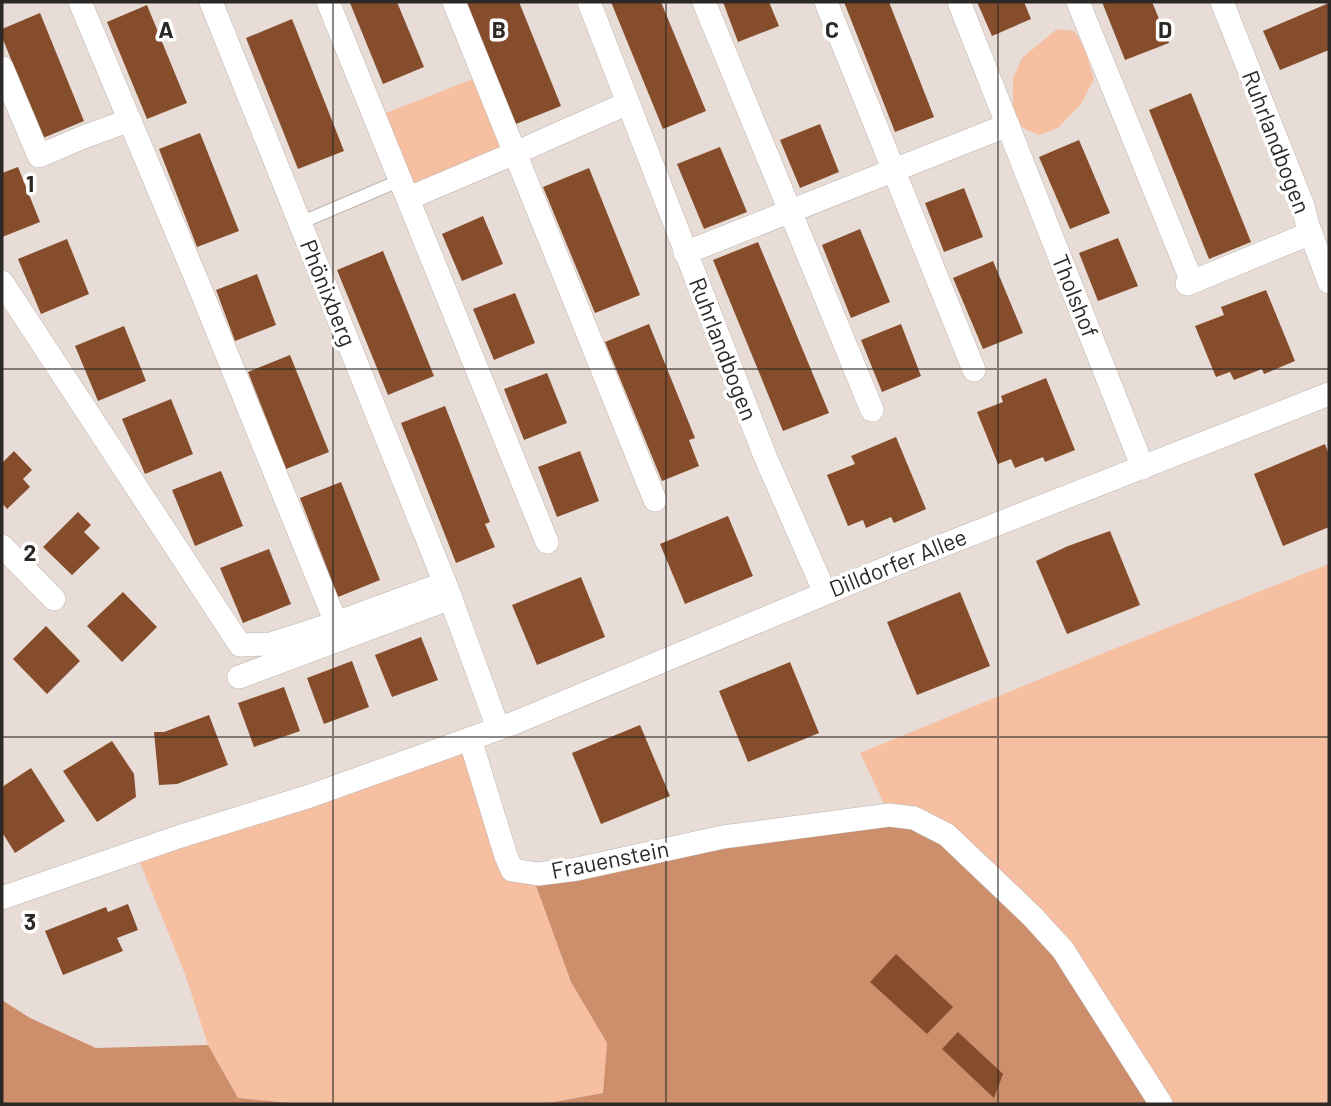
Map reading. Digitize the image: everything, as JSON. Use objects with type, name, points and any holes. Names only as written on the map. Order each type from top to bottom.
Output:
[{"type":"street","points":[[80,2],[336,623]]},
{"type":"street","name":"Phönixberg","points":[[211,2],[448,591],[498,728]]},
{"type":"street","points":[[328,2],[547,542]]},
{"type":"street","points":[[454,2],[655,500]]},
{"type":"street","name":"Ruhrlandbogen","points":[[589,2],[765,456],[825,593]]},
{"type":"street","points":[[705,2],[872,411]]},
{"type":"street","points":[[827,2],[974,370]]},
{"type":"street","name":"Tholshof","points":[[959,2],[1143,468]]},
{"type":"street","points":[[1078,2],[1189,283],[1311,233]]},
{"type":"street","name":"Ruhrlandbogen","points":[[1222,2],[1303,206],[1329,282]]},
{"type":"street","points":[[2,68],[39,156],[130,120]]},
{"type":"street","points":[[405,189],[515,153],[628,103]]},
{"type":"street","points":[[685,253],[1007,125]]},
{"type":"street","points":[[2,282],[240,645],[271,644],[448,591]]},
{"type":"street","name":"Dilldorfer Allee","points":[[470,738],[971,534],[1329,394]]},
{"type":"street","points":[[2,546],[54,599]]},
{"type":"street","points":[[239,677],[448,591]]},
{"type":"street","points":[[2,898],[178,837],[310,796],[470,738]]},
{"type":"street","name":"Frauenstein","points":[[470,738],[512,870],[538,874],[577,869],[723,837],[877,816],[914,818],[931,826],[956,843],[1032,916],[1063,950],[1161,1104]]},
{"type":"lane","points":[[300,223],[405,189]]},
{"type":"shaded area","points":[[1057,29],[1074,31],[1084,47],[1094,79],[1081,104],[1058,128],[1039,135],[1023,128],[1013,115],[1013,78],[1022,58]]},
{"type":"shaded area","points":[[478,77],[508,152],[409,192],[378,116]]},
{"type":"shaded area","points":[[1329,564],[1329,1104],[1165,1104],[887,810],[860,753]]},
{"type":"shaded area","points":[[467,741],[504,858],[532,875],[571,982],[607,1043],[603,1093],[543,1104],[300,1104],[238,1098],[208,1045],[185,974],[137,855]]},
{"type":"shaded area","points":[[888,817],[944,839],[1060,954],[1153,1104],[543,1104],[603,1093],[607,1043],[571,982],[532,875]]},
{"type":"shaded area","points":[[2,1000],[30,1018],[96,1048],[208,1045],[238,1098],[300,1104],[2,1104]]},
{"type":"building","points":[[397,2],[424,67],[383,84],[350,3]]},
{"type":"building","points":[[466,2],[519,2],[561,106],[516,124]]},
{"type":"building","points":[[611,2],[661,2],[706,111],[663,129]]},
{"type":"building","points":[[723,2],[769,2],[779,26],[738,42]]},
{"type":"building","points":[[844,2],[889,2],[934,117],[895,132]]},
{"type":"building","points":[[977,2],[1024,2],[1031,19],[992,36]]},
{"type":"building","points":[[1102,2],[1152,2],[1169,43],[1125,60]]},
{"type":"building","points":[[1329,3],[1329,50],[1280,70],[1263,31]]},
{"type":"building","points":[[147,5],[187,103],[147,119],[107,22]]},
{"type":"building","points":[[40,13],[84,121],[43,138],[2,37],[2,29]]},
{"type":"building","points":[[292,19],[344,151],[298,169],[246,38]]},
{"type":"building","points":[[1191,93],[1251,242],[1209,259],[1149,110]]},
{"type":"building","points":[[820,124],[839,172],[800,188],[780,140]]},
{"type":"building","points":[[200,133],[239,231],[197,247],[159,149]]},
{"type":"building","points":[[1079,140],[1110,213],[1070,229],[1039,157]]},
{"type":"building","points":[[720,147],[747,212],[704,229],[677,164]]},
{"type":"building","points":[[18,167],[40,222],[2,237],[2,173]]},
{"type":"building","points":[[589,168],[640,295],[595,313],[543,187]]},
{"type":"building","points":[[964,188],[983,237],[944,252],[925,203]]},
{"type":"building","points":[[483,216],[503,264],[462,281],[442,234]]},
{"type":"building","points":[[860,229],[890,302],[851,318],[822,245]]},
{"type":"building","points":[[1118,238],[1138,286],[1098,301],[1079,253]]},
{"type":"building","points":[[67,239],[89,294],[41,314],[18,259]]},
{"type":"building","points":[[758,242],[829,413],[783,431],[713,260]]},
{"type":"building","points":[[383,251],[434,376],[388,395],[337,270]]},
{"type":"building","points":[[993,261],[1023,333],[983,349],[953,278]]},
{"type":"building","points":[[257,274],[276,325],[235,341],[216,290]]},
{"type":"building","points":[[1266,290],[1295,361],[1264,374],[1262,369],[1234,380],[1230,372],[1216,377],[1195,326],[1224,315],[1221,307]]},
{"type":"building","points":[[515,293],[535,343],[494,360],[473,309]]},
{"type":"building","points":[[649,324],[695,438],[689,440],[699,466],[662,481],[605,342]]},
{"type":"building","points":[[901,324],[921,376],[882,392],[861,340]]},
{"type":"building","points":[[124,326],[146,381],[98,401],[75,346]]},
{"type":"building","points":[[290,355],[329,452],[286,469],[248,372]]},
{"type":"building","points":[[547,373],[567,423],[524,440],[504,389]]},
{"type":"building","points":[[1046,378],[1075,450],[1045,462],[1043,457],[1015,468],[1011,459],[998,464],[977,412],[1003,402],[1001,396]]},
{"type":"building","points":[[171,399],[193,454],[145,474],[122,419]]},
{"type":"building","points":[[445,406],[490,522],[485,524],[495,547],[456,563],[401,423]]},
{"type":"building","points":[[896,437],[926,509],[894,523],[891,517],[866,528],[863,520],[848,526],[827,475],[855,464],[851,456]]},
{"type":"building","points":[[1325,444],[1329,455],[1329,527],[1283,546],[1254,474]]},
{"type":"building","points":[[14,451],[32,470],[23,479],[30,487],[7,509],[2,503],[2,463]]},
{"type":"building","points":[[580,451],[599,501],[557,517],[538,467]]},
{"type":"building","points":[[221,471],[243,526],[195,546],[172,490]]},
{"type":"building","points":[[341,482],[380,580],[338,597],[300,498]]},
{"type":"building","points":[[78,512],[91,525],[84,532],[100,548],[72,575],[43,547]]},
{"type":"building","points":[[728,516],[753,576],[685,604],[660,544]]},
{"type":"building","points":[[1110,531],[1140,605],[1067,634],[1036,561]]},
{"type":"building","points":[[269,549],[291,604],[243,623],[220,568]]},
{"type":"building","points":[[581,577],[605,637],[537,665],[512,605]]},
{"type":"building","points":[[123,592],[157,627],[122,662],[87,626]]},
{"type":"building","points":[[960,592],[990,666],[917,695],[887,622]]},
{"type":"building","points":[[46,626],[80,661],[47,694],[13,659]]},
{"type":"building","points":[[421,637],[438,680],[392,697],[375,655]]},
{"type":"building","points":[[352,661],[369,707],[324,724],[307,678]]},
{"type":"building","points":[[790,662],[819,733],[748,762],[719,691]]},
{"type":"building","points":[[284,687],[300,731],[254,747],[238,703]]},
{"type":"building","points":[[209,715],[228,765],[177,784],[159,785],[154,732],[164,732]]},
{"type":"building","points":[[640,725],[670,796],[601,824],[572,753]]},
{"type":"building","points":[[112,741],[134,774],[136,797],[97,822],[63,771]]},
{"type":"building","points":[[31,768],[65,821],[15,853],[2,832],[2,787]]},
{"type":"building","points":[[128,904],[138,930],[117,938],[123,951],[63,975],[45,931],[106,907],[108,912]]},
{"type":"building","points":[[896,954],[953,1007],[927,1034],[870,982]]},
{"type":"building","points":[[958,1032],[1003,1074],[994,1098],[942,1049]]}]
